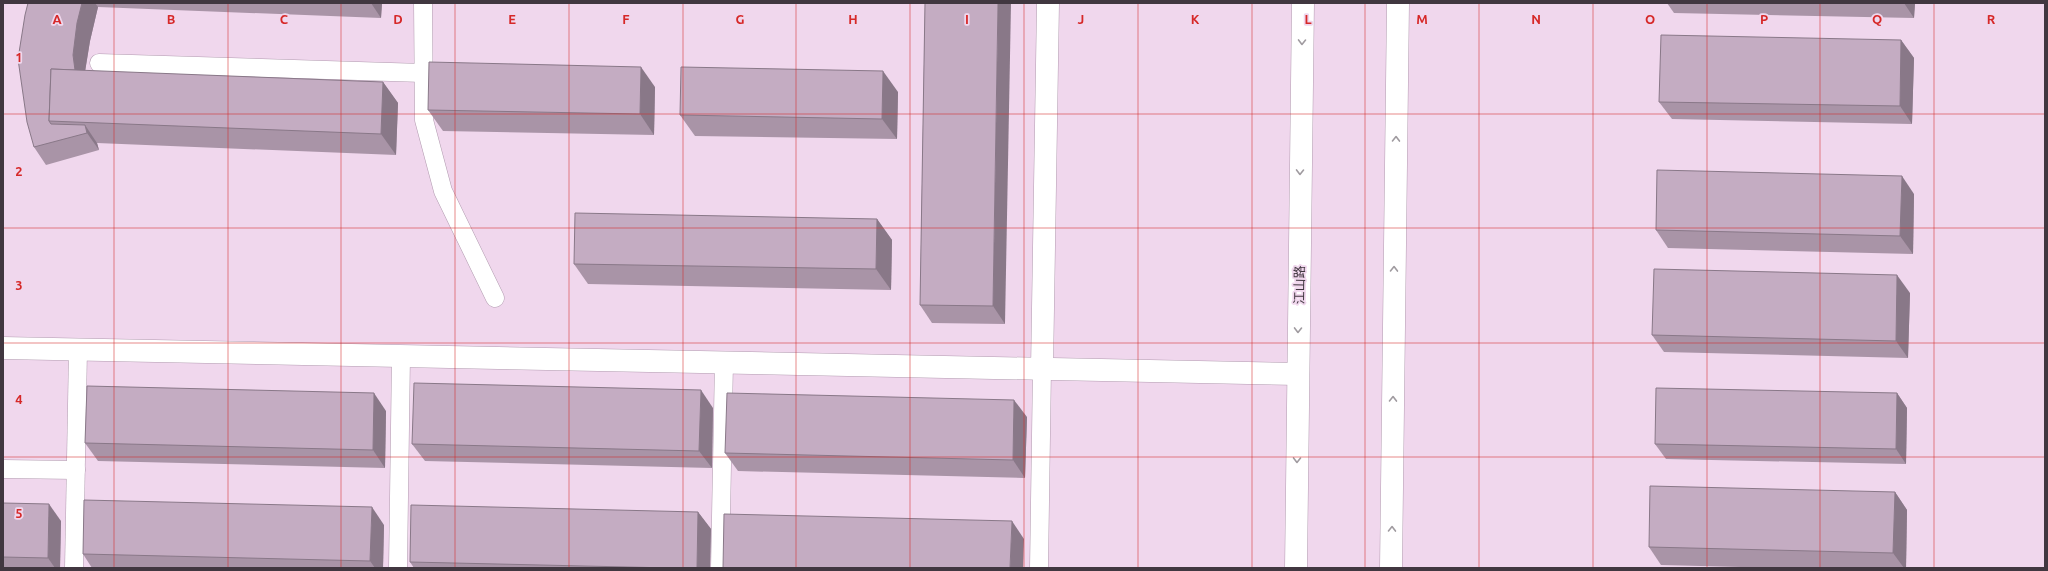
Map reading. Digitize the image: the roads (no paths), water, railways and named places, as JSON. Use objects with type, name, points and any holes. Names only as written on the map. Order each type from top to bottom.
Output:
[{"type":"street","points":[[1042,369],[1048,3]]},
{"type":"street","name":"江山路","points":[[1296,568],[1303,3]]},
{"type":"street","points":[[1391,568],[1398,3]]},
{"type":"street","points":[[3,348],[1298,374]]},
{"type":"lane","points":[[423,3],[424,120],[443,191],[495,298]]},
{"type":"lane","points":[[99,63],[423,73]]},
{"type":"lane","points":[[74,568],[78,350]]},
{"type":"lane","points":[[398,568],[401,356]]},
{"type":"lane","points":[[720,568],[724,362]]},
{"type":"lane","points":[[1039,568],[1042,369]]},
{"type":"lane","points":[[3,469],[76,470]]}]
